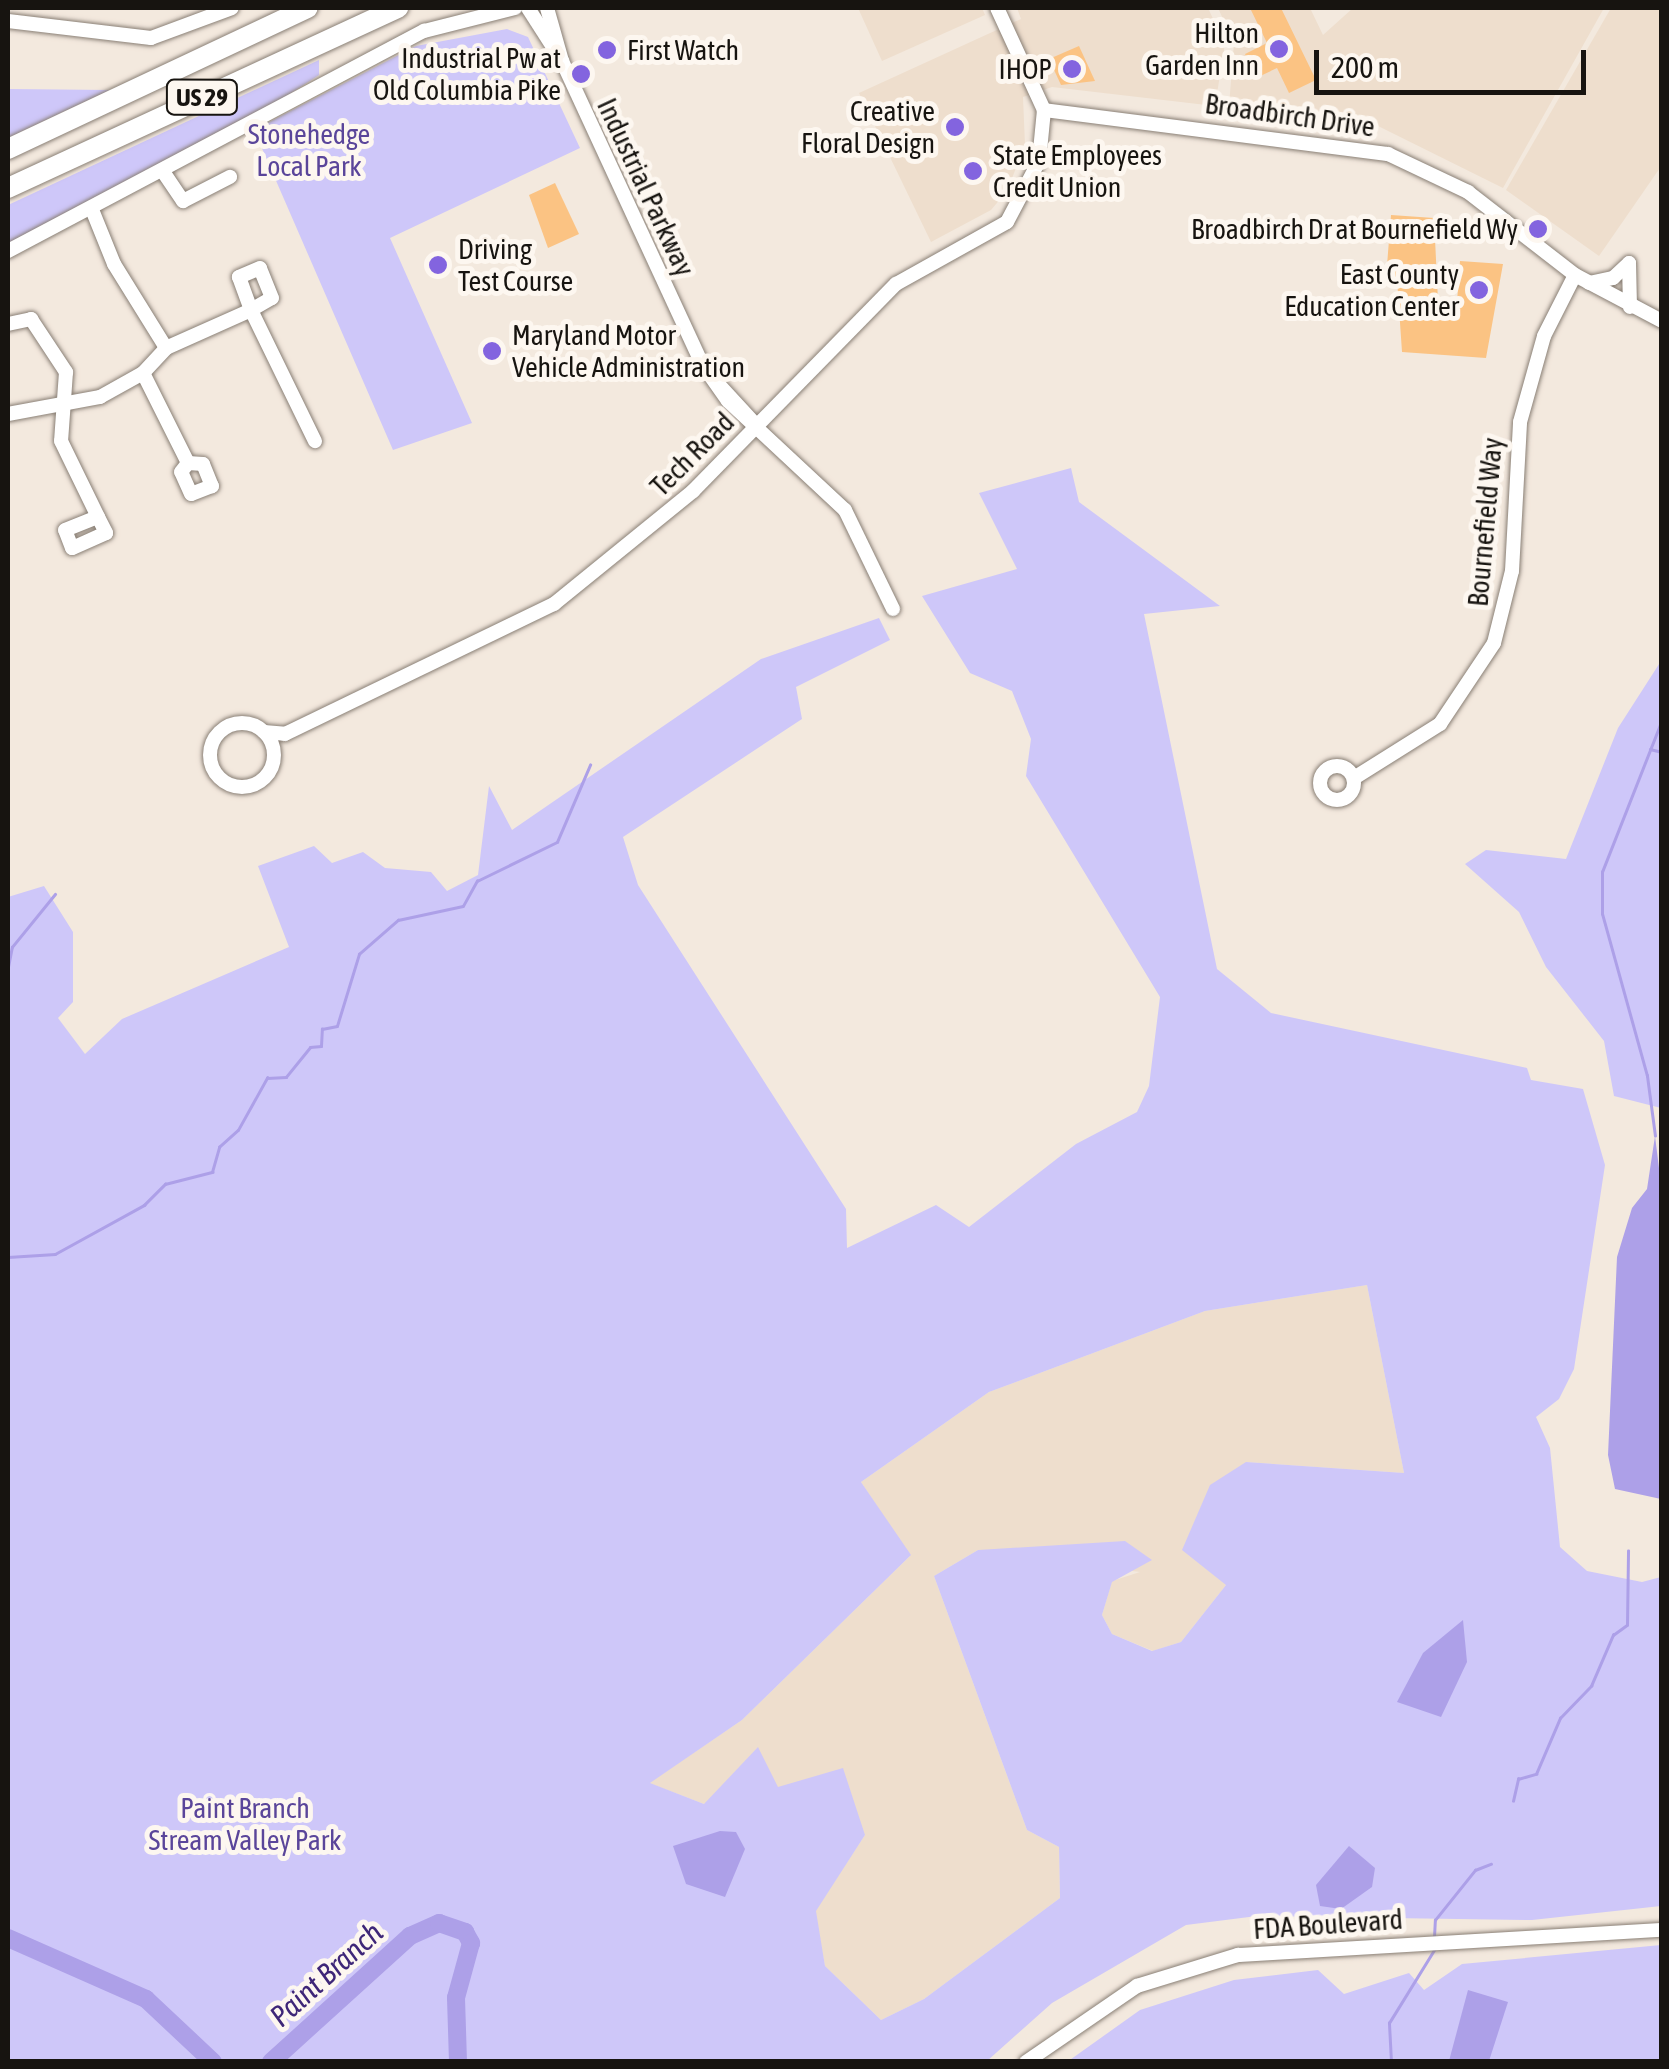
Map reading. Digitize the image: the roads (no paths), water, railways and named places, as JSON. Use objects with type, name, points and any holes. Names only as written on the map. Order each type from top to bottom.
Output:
[{"type":"highway","name":"US 29","points":[[8,149],[308,8]]},
{"type":"highway","name":"US 29","points":[[8,188],[398,8]]},
{"type":"street","points":[[8,21],[151,38],[232,8]]},
{"type":"street","points":[[8,252],[94,212],[424,31],[515,8]]},
{"type":"street","name":"Industrial Parkway","points":[[528,8],[562,62],[716,385],[738,398],[756,425],[845,510],[894,609]]},
{"type":"street","name":"Industrial Parkway","points":[[547,8],[562,62]]},
{"type":"street","name":"Tech Road","points":[[285,734],[554,604],[656,525],[896,284],[1007,222],[1039,161],[1044,110],[998,8]]},
{"type":"street","name":"Broadbirch Drive","points":[[1044,110],[1388,154],[1468,192],[1582,279],[1630,308],[1662,321]]},
{"type":"street","points":[[164,172],[184,200],[230,177]]},
{"type":"street","points":[[94,212],[114,264],[166,348]]},
{"type":"street","points":[[1582,279],[1613,278],[1629,263],[1630,308]]},
{"type":"street","name":"Bournefield Way","points":[[1354,778],[1440,724],[1494,643],[1512,571],[1520,422],[1544,336],[1582,279]]},
{"type":"street","points":[[8,414],[63,400],[100,397],[143,373],[166,348],[251,310],[314,441]]},
{"type":"street","points":[[8,324],[31,319],[56,349],[66,372],[61,441],[98,518]]},
{"type":"street","points":[[143,373],[188,464]]},
{"type":"street","points":[[244,723],[264,732],[285,734],[253,785],[230,785],[212,766],[221,731],[244,723]]},
{"type":"street","points":[[264,732],[274,754]]},
{"type":"street","name":"FDA Boulevard","points":[[1026,2062],[1137,1986],[1202,1962],[1292,1948],[1535,1940],[1662,1930]]},
{"type":"waterway","points":[[1655,1136],[1647,1076],[1602,914],[1602,872],[1662,720]]},
{"type":"waterway","points":[[1650,749],[1662,752]]},
{"type":"waterway","points":[[8,1257],[55,1254],[144,1205],[165,1184],[212,1172],[219,1147],[238,1130],[267,1078],[286,1077],[310,1047],[321,1046],[322,1029],[337,1026],[359,954],[398,920],[463,906],[477,881],[557,842],[590,765]]},
{"type":"waterway","points":[[8,967],[12,947],[55,894]]},
{"type":"waterway","points":[[1513,1801],[1518,1779],[1536,1774],[1560,1718],[1591,1686],[1613,1635],[1627,1625],[1628,1551]]},
{"type":"waterway","points":[[1434,1937],[1435,1920],[1475,1870],[1491,1864]]},
{"type":"waterway","name":"Paint Branch","points":[[271,2062],[410,1936],[439,1923],[465,1932],[471,1943],[456,1998],[458,2062]]},
{"type":"waterway","name":"Paint Branch","points":[[8,1938],[146,1999],[213,2062]]},
{"type":"waterway","points":[[1391,2062],[1389,2023],[1434,1950]]},
{"type":"place","name":"Hilton Garden Inn","points":[[1279,49]]},
{"type":"place","name":"First Watch","points":[[607,50]]},
{"type":"place","name":"IHOP","points":[[1072,69]]},
{"type":"place","name":"Industrial Pw at Old Columbia Pike","points":[[581,74]]},
{"type":"place","name":"Creative Floral Design","points":[[955,127]]},
{"type":"place","name":"State Employees Credit Union","points":[[973,171]]},
{"type":"place","name":"Broadbirch Dr at Bournefield Wy","points":[[1538,229]]},
{"type":"place","name":"Driving Test Course","points":[[438,265]]},
{"type":"place","name":"East County Education Center","points":[[1479,290]]},
{"type":"place","name":"Maryland Motor Vehicle Administration","points":[[492,351]]},
{"type":"park label","name":"Stonehedge Local Park","points":[[309,150]]},
{"type":"park label","name":"Paint Branch Stream Valley Park","points":[[245,1824]]}]
